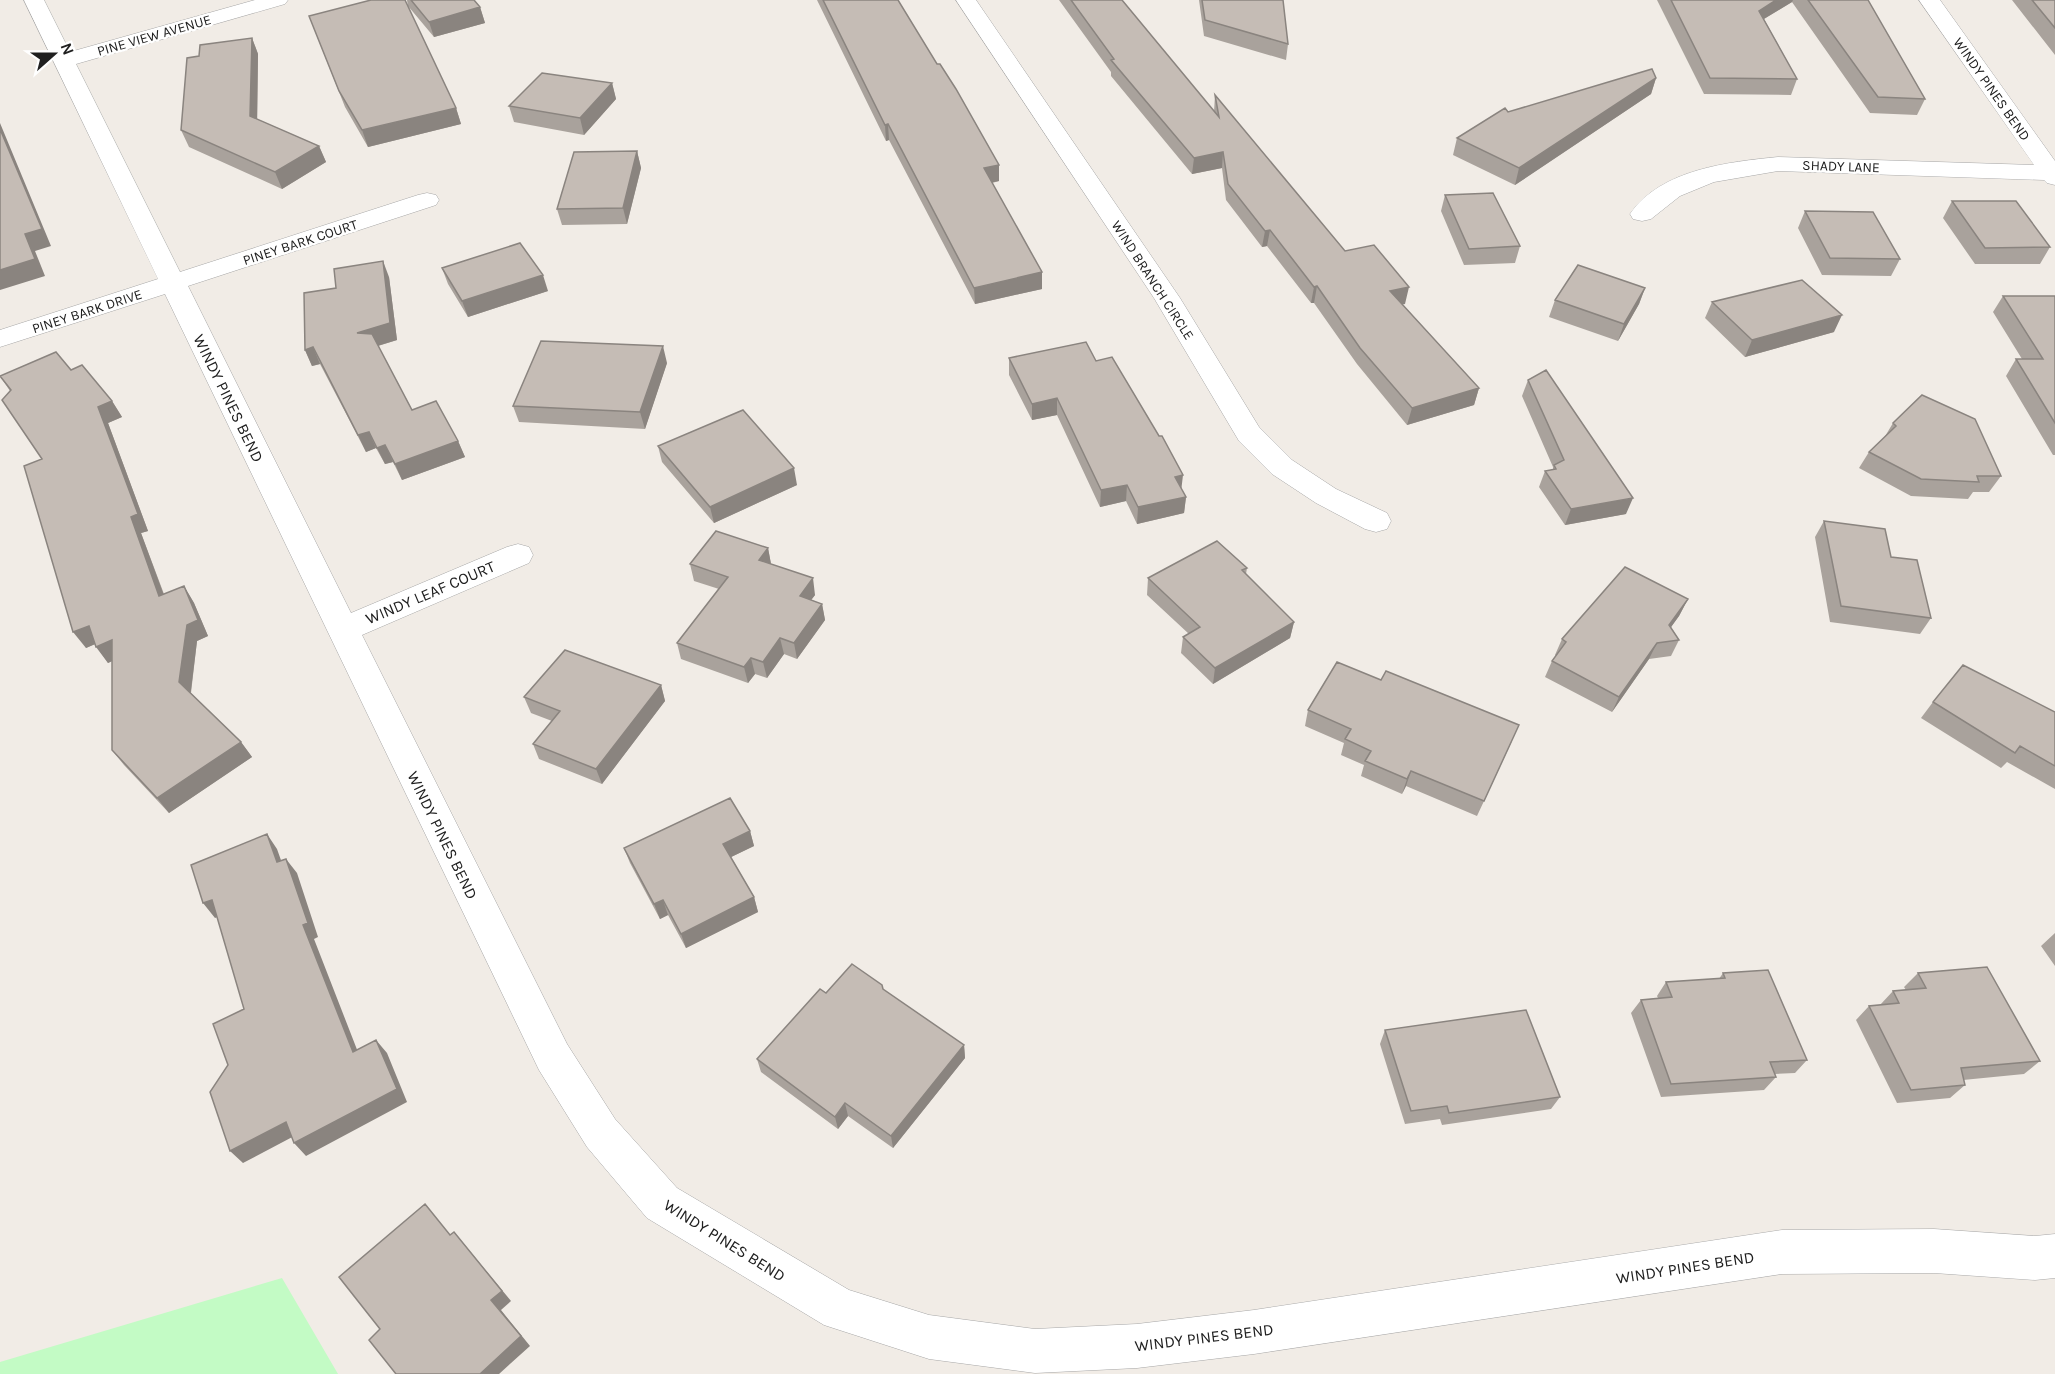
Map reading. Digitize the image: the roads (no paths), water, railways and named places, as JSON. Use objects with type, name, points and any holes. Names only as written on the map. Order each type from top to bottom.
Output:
[{"type":"street","name":"WINDY PINES BEND","points":[[34,0],[552,1057],[601,1133],[662,1203],[840,1309],[929,1337],[1035,1351],[1114,1347],[1266,1331],[1782,1252],[1934,1251],[2035,1258],[2055,1257]]},
{"type":"street","name":"PINE VIEW AVENUE","points":[[63,61],[278,0]]},
{"type":"street","name":"WIND BRANCH CIRCLE","points":[[966,0],[1167,298],[1249,434],[1282,466],[1326,496],[1377,521]]},
{"type":"street","name":"WINDY PINES BEND","points":[[1929,0],[2053,176]]},
{"type":"street","name":"SHADY LANE","points":[[1642,214],[1673,189],[1703,177],[1738,168],[1778,164],[2053,176]]},
{"type":"street","name":"PINEY BARK COURT","points":[[173,283],[427,200]]},
{"type":"street","name":"PINEY BARK DRIVE","points":[[0,339],[173,283]]},
{"type":"street","name":"WINDY LEAF COURT","points":[[342,630],[518,555]]}]
